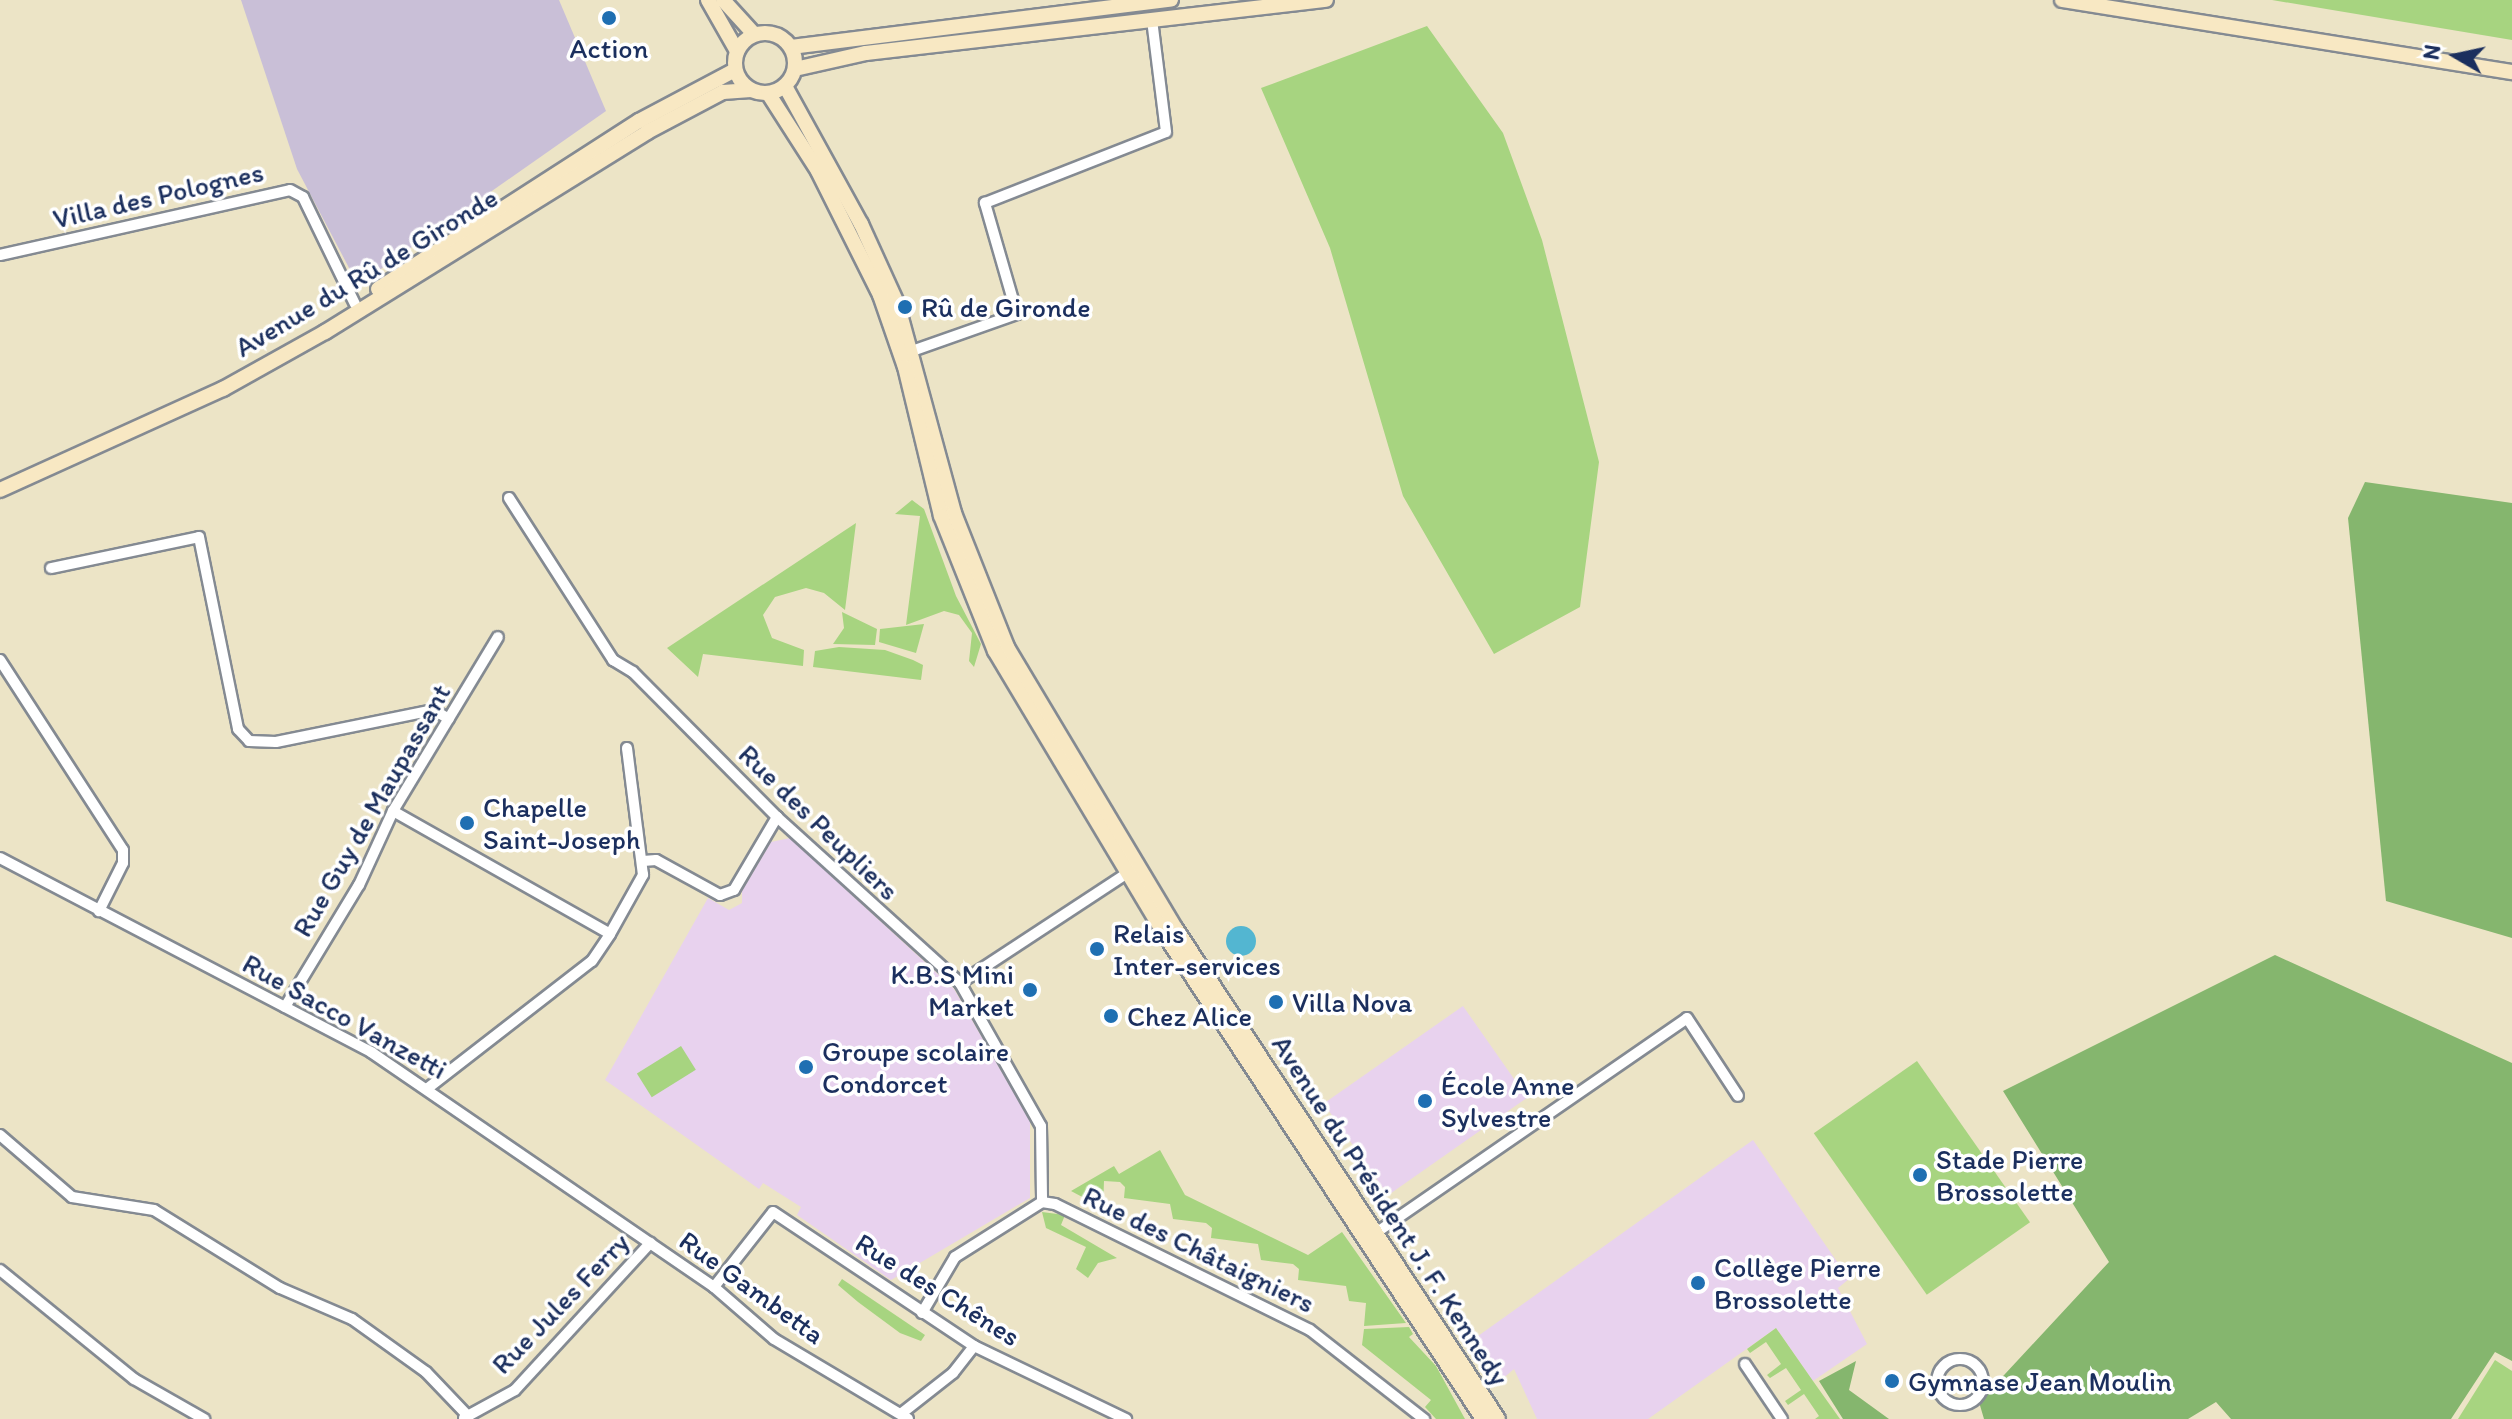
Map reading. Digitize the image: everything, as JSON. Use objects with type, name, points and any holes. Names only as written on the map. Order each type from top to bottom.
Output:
[{"type":"main road","points":[[708,0],[737,51],[735,70],[751,90],[768,93],[785,86],[795,69],[791,47]]},
{"type":"main road","points":[[723,0],[754,34]]},
{"type":"main road","points":[[737,51],[754,34],[771,33],[791,47],[1171,0]]},
{"type":"main road","points":[[795,69],[866,53],[1152,19],[1219,6],[1326,0]]},
{"type":"main road","points":[[2062,0],[2512,72]]},
{"type":"main road","points":[[1150,3],[1152,19]]},
{"type":"main road","name":"Avenue du Rû de Gironde","points":[[0,481],[219,381],[355,304],[639,121],[735,70]]},
{"type":"main road","name":"Avenue du Président J. F. Kennedy","points":[[785,86],[861,224],[912,351],[974,574],[1007,647],[1133,869]]},
{"type":"main road","name":"Avenue du Rû de Gironde","points":[[0,490],[223,389],[325,332],[647,132],[723,92],[751,90]]},
{"type":"main road","name":"Avenue du Président J. F. Kennedy","points":[[768,93],[818,171],[880,295],[905,367],[941,516],[995,651],[1368,1238],[1492,1418]]},
{"type":"street","points":[[912,351],[1017,314],[985,203],[1166,132],[1152,19]]},
{"type":"street","name":"Villa des Polognes","points":[[0,255],[290,190],[303,197],[355,304]]},
{"type":"street","name":"Rue des Peupliers","points":[[509,498],[613,660],[633,672],[777,817],[960,983],[1041,1126],[1042,1202]]},
{"type":"street","points":[[51,568],[199,537],[238,729],[249,741],[276,742],[433,710],[449,719]]},
{"type":"street","name":"Rue Guy de Maupassant","points":[[285,1007],[359,885],[393,811],[498,637]]},
{"type":"street","points":[[0,660],[123,850],[123,863],[99,911]]},
{"type":"street","points":[[428,1088],[592,961],[610,934],[643,875],[627,748]]},
{"type":"street","points":[[393,811],[610,934]]},
{"type":"street","points":[[643,861],[656,860],[720,895],[734,890],[777,817]]},
{"type":"street","name":"Rue Sacco Vanzetti","points":[[0,858],[285,1007],[428,1088],[650,1243]]},
{"type":"street","points":[[960,983],[1133,869]]},
{"type":"street","points":[[1368,1238],[1687,1018],[1738,1096]]},
{"type":"street","points":[[0,1135],[72,1197],[154,1210],[280,1288],[352,1319],[426,1372],[465,1417]]},
{"type":"street","name":"Rue des Châtaigniers","points":[[922,1313],[955,1257],[1042,1202],[1080,1215],[1283,1315],[1329,1342],[1424,1419]]},
{"type":"street","name":"Rue des Chênes","points":[[714,1287],[773,1212],[974,1346],[1126,1419]]},
{"type":"street","name":"Rue Gambetta","points":[[650,1243],[714,1287],[774,1339],[905,1416]]},
{"type":"street","name":"Rue Jules Ferry","points":[[465,1417],[515,1390],[650,1243]]},
{"type":"street","points":[[0,1270],[134,1379],[204,1419]]},
{"type":"street","points":[[905,1416],[953,1373],[974,1346]]},
{"type":"street","points":[[1965,1358],[1977,1365],[1984,1378],[1981,1390],[1965,1414],[1941,1396],[1936,1383],[1940,1369],[1951,1360],[1965,1358]]},
{"type":"street","points":[[1745,1364],[1782,1419]]},
{"type":"shaded area","points":[[241,0],[559,0],[606,111],[358,285],[297,169]]},
{"type":"shaded area","name":"Groupe scolaire Condorcet","points":[[790,838],[954,989],[1030,1121],[1030,1198],[891,1280],[797,1215],[801,1207],[763,1183],[759,1189],[605,1080],[708,898],[729,910],[742,903],[742,891],[771,842]]},
{"type":"shaded area","name":"École Anne Sylvestre","points":[[1463,1006],[1527,1098],[1388,1195],[1324,1104]]},
{"type":"shaded area","name":"Collège Pierre Brossolette","points":[[1753,1140],[1849,1279],[1838,1288],[1867,1344],[1813,1381],[1776,1328],[1648,1419],[1537,1419],[1514,1369],[1500,1381],[1471,1341]]},
{"type":"green space","points":[[2272,0],[2512,0],[2512,40]]},
{"type":"green space","points":[[1427,26],[1503,133],[1542,240],[1599,462],[1580,607],[1494,654],[1403,496],[1330,248],[1261,88]]},
{"type":"green space","points":[[2365,482],[2512,503],[2512,938],[2386,901],[2348,518]]},
{"type":"green space","points":[[912,500],[924,509],[956,596],[981,644],[974,667],[969,661],[972,633],[959,615],[944,611],[906,625],[920,516],[895,514]]},
{"type":"green space","points":[[856,523],[845,610],[824,593],[806,588],[775,597],[763,615],[772,638],[804,650],[803,666],[703,654],[698,677],[667,648]]},
{"type":"green space","points":[[842,612],[877,629],[875,645],[833,644],[844,628]]},
{"type":"green space","points":[[924,624],[916,653],[879,642],[880,629]]},
{"type":"green space","points":[[839,647],[885,650],[913,660],[923,665],[921,680],[813,667],[815,651]]},
{"type":"green space","points":[[2275,955],[2512,1063],[2512,1361],[2495,1352],[2451,1419],[2231,1419],[2216,1402],[2188,1419],[1984,1419],[1979,1402],[2109,1262],[2003,1091]]},
{"type":"green space","points":[[681,1046],[696,1070],[652,1097],[637,1074]]},
{"type":"green space","name":"Stade Pierre Brossolette","points":[[1917,1061],[2030,1222],[1927,1295],[1814,1133]]},
{"type":"green space","points":[[1160,1150],[1185,1195],[1308,1255],[1342,1232],[1406,1323],[1364,1326],[1366,1303],[1349,1301],[1346,1286],[1298,1280],[1299,1269],[1293,1264],[1261,1260],[1258,1244],[1211,1238],[1212,1228],[1206,1223],[1173,1219],[1170,1204],[1124,1198],[1125,1187],[1120,1182],[1104,1181],[1103,1208],[1071,1191],[1114,1166],[1119,1174]]},
{"type":"green space","points":[[1042,1212],[1065,1215],[1061,1225],[1117,1258],[1098,1263],[1088,1278],[1076,1269],[1086,1247],[1046,1228]]},
{"type":"green space","points":[[842,1279],[925,1335],[921,1341],[900,1333],[858,1302],[838,1285]]},
{"type":"green space","points":[[1409,1327],[1413,1334],[1409,1337],[1436,1366],[1465,1419],[1436,1419],[1425,1407],[1431,1400],[1362,1345],[1364,1329]]},
{"type":"green space","points":[[1776,1328],[1840,1419],[1815,1419],[1819,1416],[1804,1394],[1788,1405],[1785,1401],[1801,1390],[1786,1368],[1770,1378],[1767,1375],[1781,1364],[1766,1342],[1750,1353],[1747,1349]]},
{"type":"green space","points":[[2495,1360],[2512,1371],[2512,1419],[2458,1419]]},
{"type":"green space","points":[[1856,1361],[1849,1390],[1889,1419],[1843,1419],[1819,1381]]},
{"type":"water","points":[[1241,926],[1247,927],[1255,935],[1255,947],[1247,955],[1241,956],[1235,955],[1227,947],[1226,941],[1227,935],[1235,927]]},
{"type":"place","name":"Action","points":[[609,18]]},
{"type":"place","name":"Rû de Gironde","points":[[905,307]]},
{"type":"place","name":"Chapelle Saint-Joseph","points":[[467,823]]},
{"type":"place","name":"Relais Inter-services","points":[[1097,949]]},
{"type":"place","name":"K.B.S Mini Market","points":[[1030,990]]},
{"type":"place","name":"Villa Nova","points":[[1276,1002]]},
{"type":"place","name":"Chez Alice","points":[[1111,1016]]},
{"type":"place","name":"Groupe scolaire Condorcet","points":[[806,1067]]},
{"type":"place","name":"École Anne Sylvestre","points":[[1425,1101]]},
{"type":"place","name":"Stade Pierre Brossolette","points":[[1920,1175]]},
{"type":"place","name":"Collège Pierre Brossolette","points":[[1698,1283]]},
{"type":"place","name":"Gymnase Jean Moulin","points":[[1892,1381]]}]
